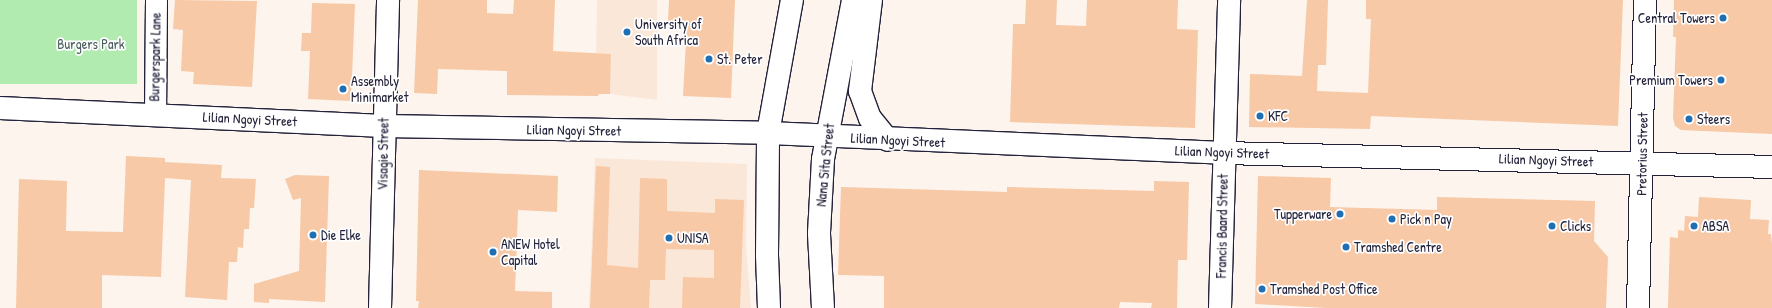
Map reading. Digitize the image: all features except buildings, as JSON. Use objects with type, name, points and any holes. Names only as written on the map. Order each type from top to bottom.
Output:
[{"type":"street","name":"Burgerspark Lane","points":[[155,115],[156,0]]},
{"type":"street","name":"Visagie Street","points":[[380,308],[388,0]]},
{"type":"street","points":[[769,308],[767,256],[768,134],[792,0]]},
{"type":"street","name":"Nana Sita Street","points":[[823,308],[819,233],[826,137],[852,0]]},
{"type":"street","points":[[871,0],[860,90],[870,118],[888,140]]},
{"type":"street","name":"Francis Baard Street","points":[[1220,308],[1229,0]]},
{"type":"street","name":"Pretorius Street","points":[[1638,308],[1645,0]]},
{"type":"street","name":"Lilian Ngoyi Street","points":[[0,108],[384,126],[768,134],[1224,153],[1772,166]]},
{"type":"shaded area","name":"University of South Africa","points":[[597,0],[657,0],[657,100],[610,94],[611,55],[596,54]]},
{"type":"shaded area","name":"UNISA","points":[[595,158],[747,164],[746,246],[751,308],[589,308]]},
{"type":"green space","name":"Burgers Park","points":[[0,0],[137,0],[137,84],[0,84]]},
{"type":"place","name":"Central Towers","points":[[1723,18]]},
{"type":"place","name":"University of South Africa","points":[[627,32]]},
{"type":"place","name":"St. Peter","points":[[709,59]]},
{"type":"place","name":"Premium Towers","points":[[1721,80]]},
{"type":"place","name":"Assembly Minimarket","points":[[343,89]]},
{"type":"place","name":"KFC","points":[[1260,116]]},
{"type":"place","name":"Steers","points":[[1689,119]]},
{"type":"place","name":"Tupperware","points":[[1340,214]]},
{"type":"place","name":"Pick n Pay","points":[[1392,219]]},
{"type":"place","name":"Clicks","points":[[1552,226]]},
{"type":"place","name":"ABSA","points":[[1694,226]]},
{"type":"place","name":"Die Elke","points":[[313,235]]},
{"type":"place","name":"UNISA","points":[[669,238]]},
{"type":"place","name":"Tramshed Centre","points":[[1346,247]]},
{"type":"place","name":"ANEW Hotel Capital","points":[[493,252]]},
{"type":"place","name":"Tramshed Post Office","points":[[1262,289]]}]
